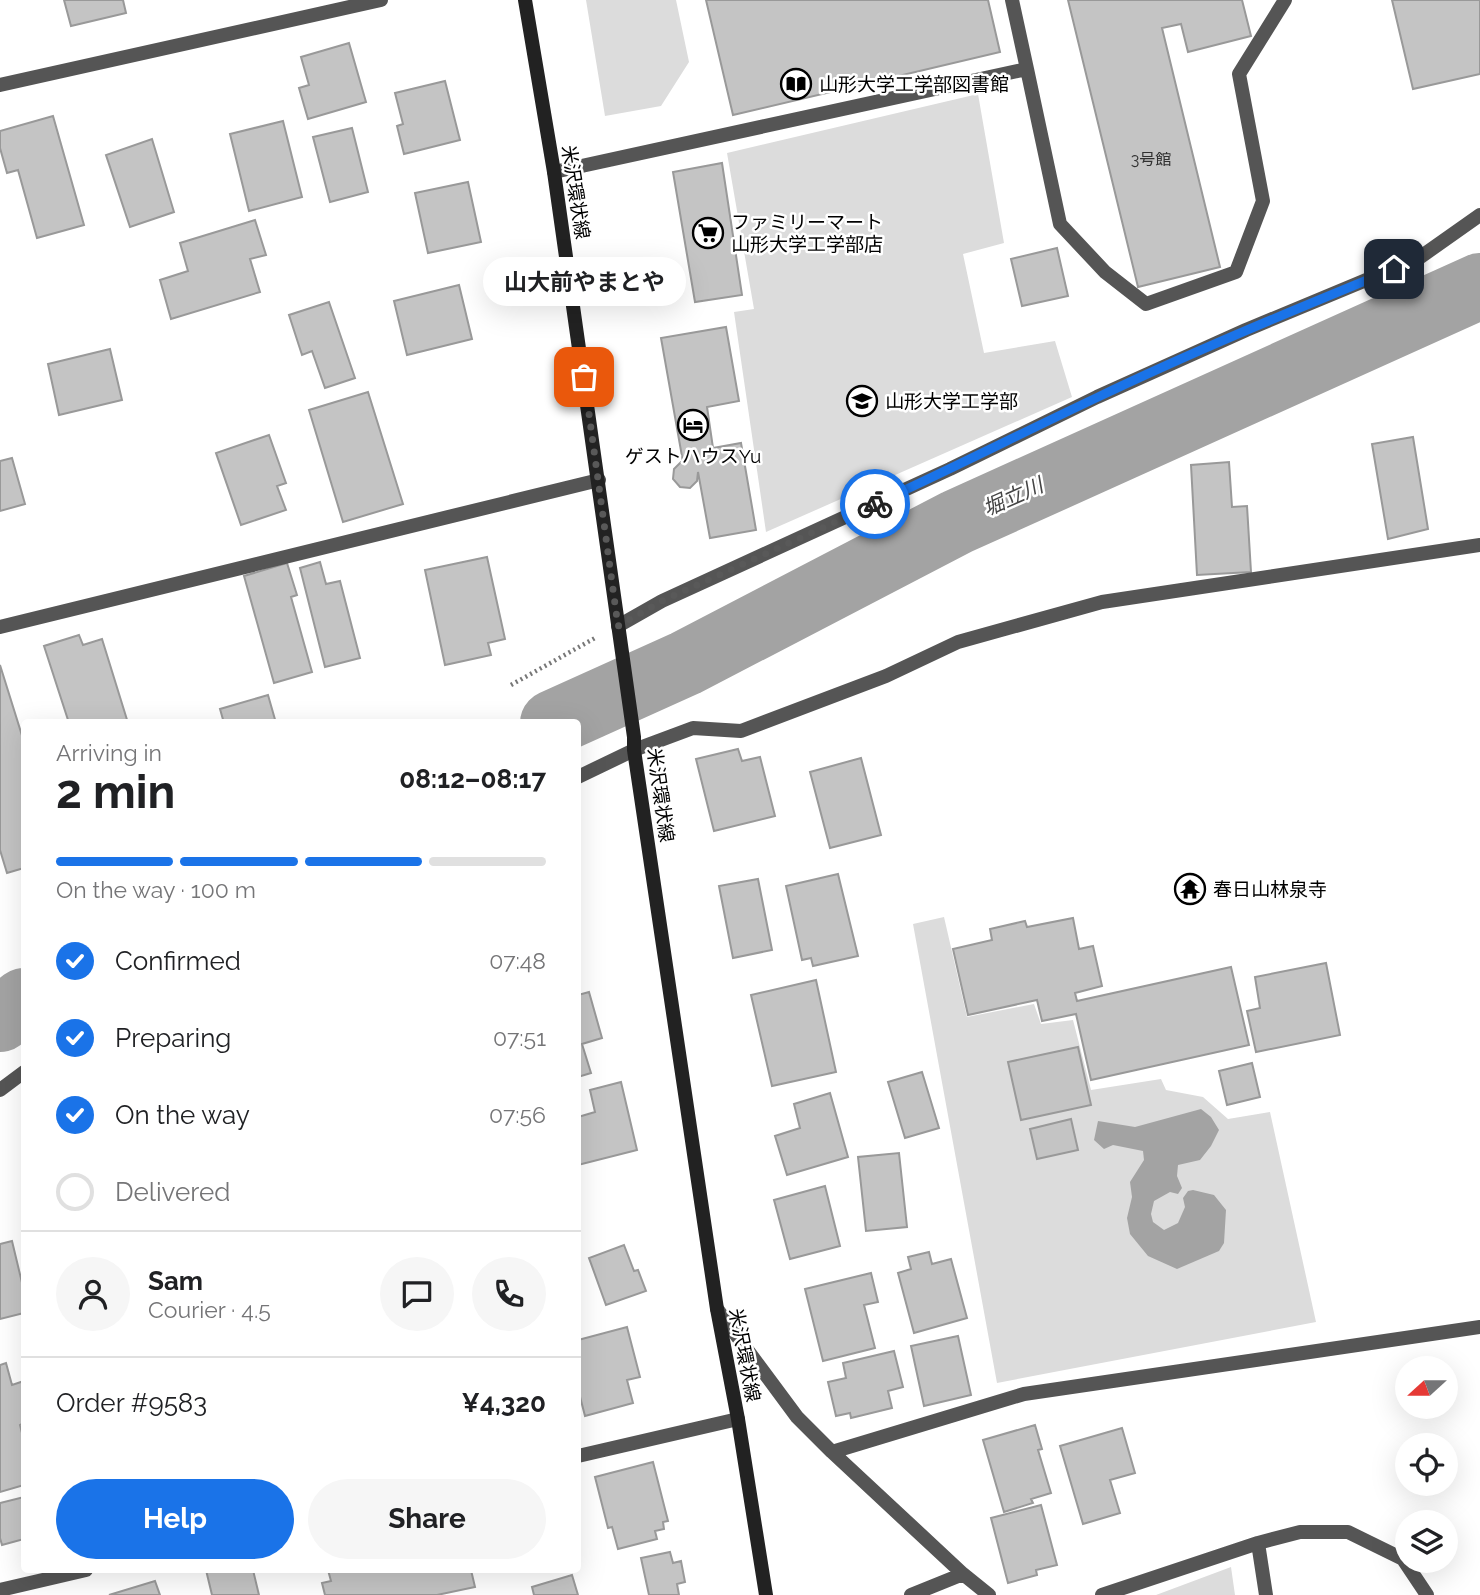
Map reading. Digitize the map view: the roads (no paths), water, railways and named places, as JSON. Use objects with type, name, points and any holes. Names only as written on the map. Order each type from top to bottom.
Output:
[{"type":"main road","name":"米沢環状線","points":[[525,0],[554,172],[717,1309],[738,1419],[766,1595]]},
{"type":"street","points":[[0,85],[381,0]]},
{"type":"street","points":[[1012,0],[1060,224],[1105,272],[1146,304],[1236,272],[1263,201],[1239,74],[1285,0]]},
{"type":"street","points":[[554,172],[1027,69]]},
{"type":"street","points":[[619,631],[662,601],[950,469],[1097,397],[1246,330],[1419,258],[1480,215]]},
{"type":"street","points":[[0,627],[599,480]]},
{"type":"street","points":[[581,775],[634,743],[693,728],[741,731],[886,676],[958,642],[1102,601],[1480,545]]},
{"type":"street","points":[[0,1090],[21,1074]]},
{"type":"street","points":[[717,1309],[797,1417],[962,1574],[989,1595]]},
{"type":"street","points":[[832,1452],[1024,1394],[1480,1327]]},
{"type":"street","points":[[581,1455],[738,1419]]},
{"type":"street","points":[[1102,1595],[1258,1543],[1300,1532],[1348,1532],[1403,1559],[1427,1595]]},
{"type":"street","points":[[1258,1543],[1266,1595]]},
{"type":"street","points":[[0,1590],[73,1573]]},
{"type":"street","points":[[911,1595],[962,1574]]},
{"type":"waterway","name":"堀立川","points":[[562,719],[686,663],[957,522],[1480,286]]},
{"type":"waterway","name":"堀立川","points":[[0,1019],[21,1003]]},
{"type":"place","name":"山形大学工学部図書館","points":[[796,84]]},
{"type":"place","name":"ファミリーマート 山形大学工学部店","points":[[708,233]]},
{"type":"place","name":"山大前やまとや","points":[[584,377]]},
{"type":"place","name":"山形大学工学部","points":[[862,401]]},
{"type":"place","name":"ゲストハウスYu","points":[[693,425]]},
{"type":"place","name":"春日山林泉寺","points":[[1190,889]]}]
